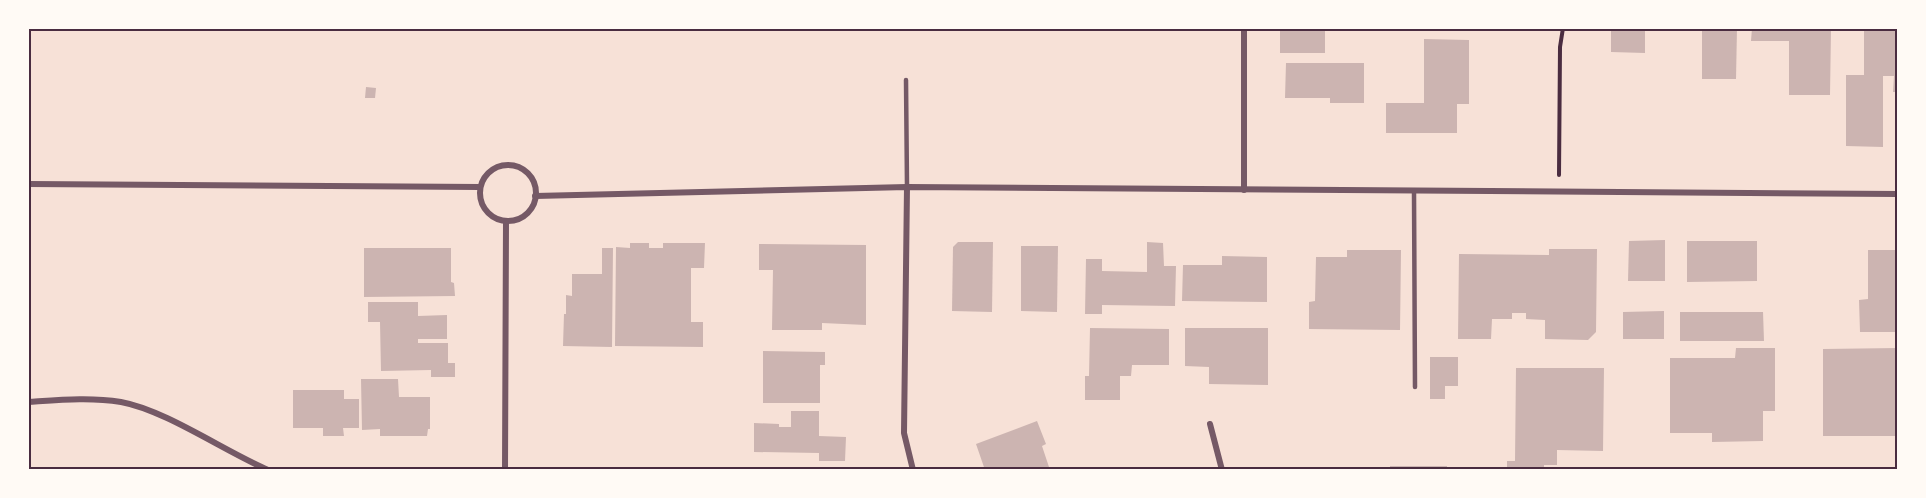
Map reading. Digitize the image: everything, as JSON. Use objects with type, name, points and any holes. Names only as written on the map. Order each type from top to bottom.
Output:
[{"type":"street","points":[[1244,28],[1244,190]]},
{"type":"street","points":[[507,165],[525,171],[535,186],[535,196],[529,211],[515,220],[506,221],[497,219],[483,206],[480,187],[490,171],[507,165]]},
{"type":"street","points":[[28,184],[480,187]]},
{"type":"street","points":[[907,187],[904,433],[913,470]]},
{"type":"street","points":[[535,196],[907,187],[1898,194]]},
{"type":"street","points":[[505,470],[506,221]]},
{"type":"street","points":[[28,402],[92,399],[122,403],[152,412],[268,470]]},
{"type":"street","points":[[1210,424],[1222,470]]},
{"type":"lane","points":[[906,80],[907,187]]},
{"type":"lane","points":[[1414,192],[1415,387]]},
{"type":"path","points":[[1559,192],[1560,47],[1563,28]]},
{"type":"building","points":[[1280,28],[1325,28],[1325,53],[1280,53]]},
{"type":"building","points":[[1611,28],[1645,28],[1645,53],[1611,52]]},
{"type":"building","points":[[1702,28],[1737,28],[1736,79],[1702,79]]},
{"type":"building","points":[[1752,28],[1831,28],[1830,95],[1789,95],[1789,41],[1751,41]]},
{"type":"building","points":[[1864,28],[1898,28],[1898,92],[1893,92],[1894,76],[1883,76],[1883,147],[1846,146],[1846,75],[1864,75]]},
{"type":"building","points":[[1424,39],[1469,40],[1469,104],[1457,104],[1457,133],[1386,133],[1386,103],[1424,103]]},
{"type":"building","points":[[1286,63],[1364,63],[1364,103],[1330,103],[1330,98],[1285,98]]},
{"type":"building","points":[[366,87],[376,88],[375,98],[365,98]]},
{"type":"building","points":[[1665,240],[1665,281],[1628,281],[1629,241]]},
{"type":"building","points":[[1687,241],[1757,241],[1757,281],[1687,282]]},
{"type":"building","points":[[958,242],[993,242],[992,312],[952,311],[953,247]]},
{"type":"building","points":[[1147,242],[1163,243],[1164,266],[1176,266],[1175,306],[1102,305],[1102,314],[1085,314],[1086,259],[1102,259],[1102,271],[1147,272]]},
{"type":"building","points":[[630,243],[649,243],[649,248],[663,248],[663,243],[705,243],[704,268],[691,268],[691,322],[703,322],[703,347],[615,346],[616,247],[630,248]]},
{"type":"building","points":[[759,244],[866,245],[866,325],[822,323],[822,330],[772,330],[773,270],[759,270]]},
{"type":"building","points":[[1021,246],[1058,246],[1057,312],[1021,311]]},
{"type":"building","points":[[364,248],[451,248],[451,282],[454,283],[455,296],[364,297]]},
{"type":"building","points":[[602,248],[613,248],[612,347],[563,346],[566,295],[572,296],[572,274],[602,274]]},
{"type":"building","points":[[1549,249],[1597,249],[1596,332],[1588,340],[1545,339],[1545,320],[1526,319],[1526,313],[1512,313],[1512,319],[1492,319],[1491,339],[1458,339],[1459,254],[1549,255]]},
{"type":"building","points":[[1347,250],[1401,250],[1400,330],[1309,329],[1309,302],[1315,301],[1316,257],[1347,257]]},
{"type":"building","points":[[1868,250],[1898,250],[1898,332],[1860,332],[1859,300],[1868,299]]},
{"type":"building","points":[[1222,256],[1267,257],[1267,302],[1182,301],[1183,265],[1222,265]]},
{"type":"building","points":[[368,302],[418,302],[418,316],[447,315],[447,339],[418,339],[418,343],[448,343],[448,363],[455,363],[455,377],[431,377],[431,370],[381,371],[380,322],[368,322]]},
{"type":"building","points":[[1664,311],[1664,339],[1623,339],[1623,312]]},
{"type":"building","points":[[1680,312],[1763,312],[1764,341],[1680,341]]},
{"type":"building","points":[[1090,328],[1169,329],[1169,365],[1132,365],[1131,376],[1120,376],[1120,400],[1085,400],[1085,376],[1089,376]]},
{"type":"building","points":[[1185,328],[1268,328],[1268,385],[1209,384],[1209,367],[1185,366]]},
{"type":"building","points":[[1736,348],[1775,348],[1775,411],[1763,411],[1763,441],[1712,442],[1712,433],[1670,433],[1670,358],[1735,358]]},
{"type":"building","points":[[1898,348],[1898,436],[1823,436],[1823,349]]},
{"type":"building","points":[[763,351],[825,352],[825,365],[820,365],[820,403],[763,403]]},
{"type":"building","points":[[1430,357],[1458,357],[1458,386],[1445,386],[1445,399],[1430,399]]},
{"type":"building","points":[[1516,368],[1604,368],[1603,451],[1557,450],[1557,465],[1544,465],[1544,470],[1507,470],[1507,461],[1515,461]]},
{"type":"building","points":[[361,379],[398,379],[399,397],[430,397],[430,429],[428,429],[427,436],[380,436],[380,429],[362,430]]},
{"type":"building","points":[[293,390],[344,390],[344,399],[359,399],[359,428],[343,428],[344,436],[323,436],[323,428],[293,428]]},
{"type":"building","points":[[791,411],[819,411],[819,436],[846,437],[845,461],[819,461],[819,453],[754,452],[754,423],[791,427]]},
{"type":"building","points":[[1037,421],[1046,444],[1042,446],[1050,470],[985,470],[976,444]]},
{"type":"building","points":[[1390,466],[1447,466],[1447,470],[1390,470]]}]
